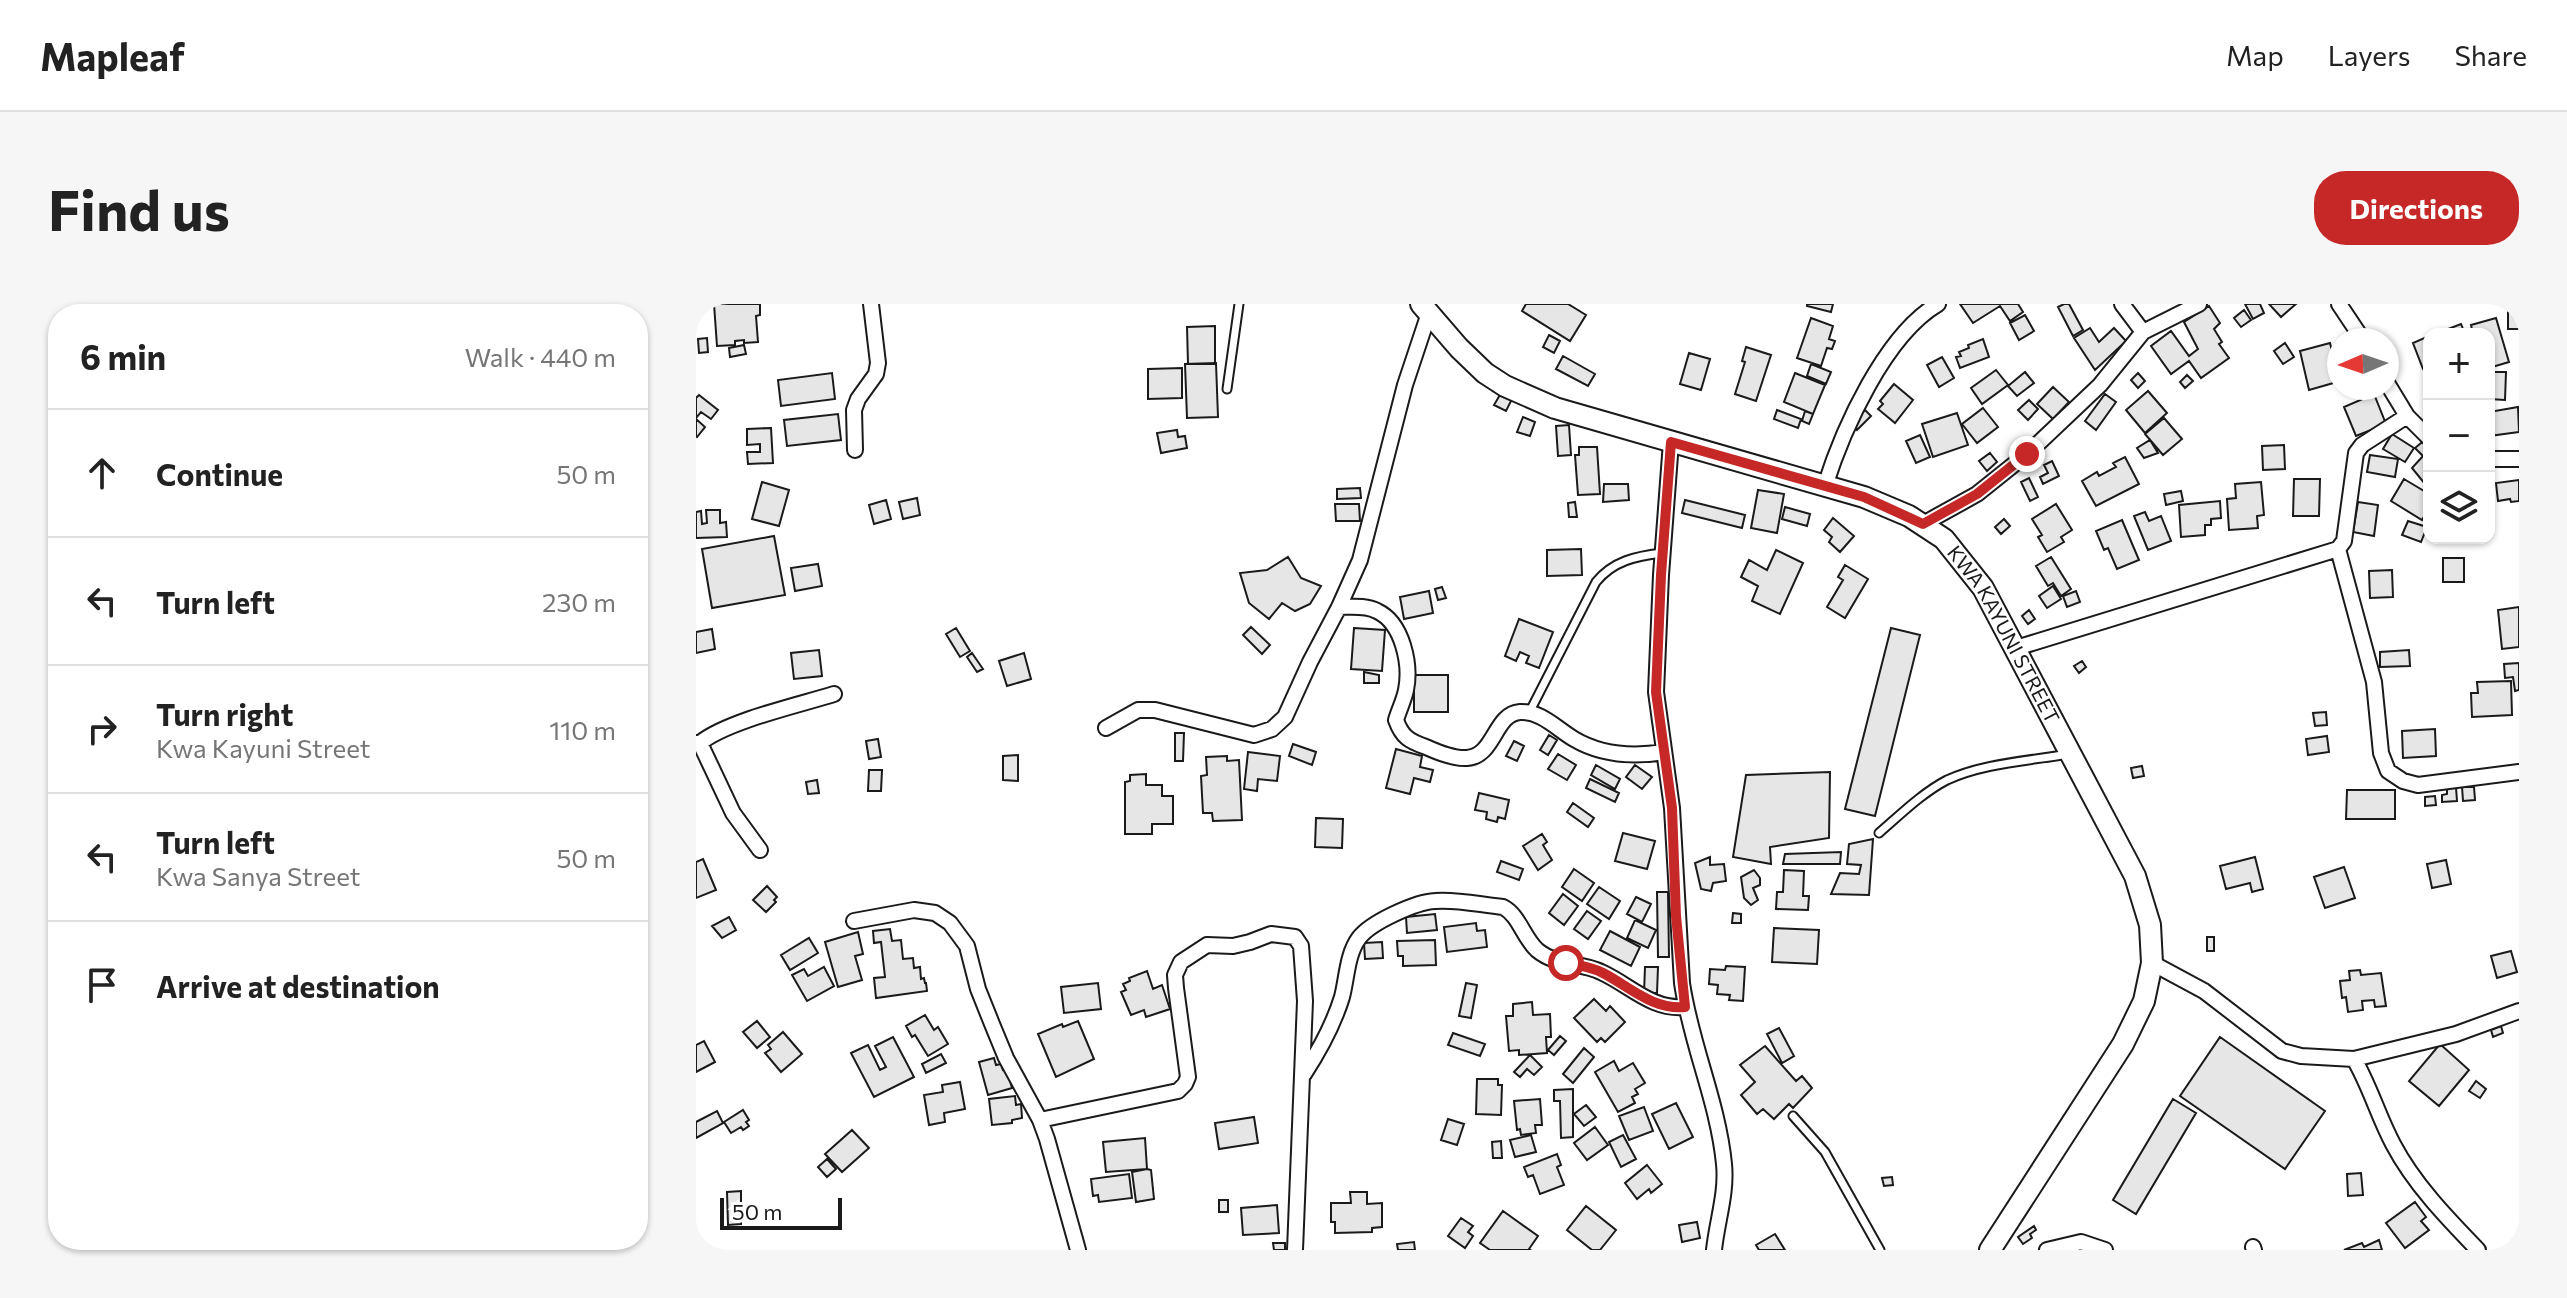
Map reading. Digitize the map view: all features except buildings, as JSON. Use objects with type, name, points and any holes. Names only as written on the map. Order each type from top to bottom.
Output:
[{"type":"street","points":[[855,450],[854,410],[876,374],[878,363],[871,304]]},
{"type":"street","points":[[1825,486],[1850,420],[1884,360],[1908,328],[1938,304]]},
{"type":"street","points":[[2123,304],[2143,332]]},
{"type":"street","points":[[1923,524],[1977,494],[2027,454],[2100,385],[2143,332],[2199,304]]},
{"type":"street","points":[[2339,304],[2355,328]]},
{"type":"street","points":[[1106,728],[1138,710],[1155,710],[1245,734],[1261,734],[1285,717],[1360,560],[1425,308]]},
{"type":"street","name":"KWA KAYUNI STREET","points":[[1425,308],[1459,348],[1485,373],[1505,386],[1555,408],[1864,497],[1923,524],[1944,539],[1983,588],[2135,876],[2150,925],[2152,963],[2144,1001],[2123,1044],[1990,1250]]},
{"type":"street","points":[[2397,400],[2407,416],[2423,432]]},
{"type":"street","points":[[2016,648],[2338,549],[2344,541],[2356,453],[2362,445],[2407,416]]},
{"type":"street","points":[[1671,442],[1656,692],[1672,808],[1676,916],[1685,1007],[1713,1097],[1724,1167],[1724,1194],[1714,1250]]},
{"type":"street","points":[[2495,459],[2519,459]]},
{"type":"street","points":[[2338,549],[2374,682],[2381,753],[2388,771],[2403,781],[2418,785],[2519,772]]},
{"type":"street","points":[[1339,607],[1363,607],[1378,611],[1396,631],[1404,648],[1407,672],[1406,690],[1396,720],[1403,737],[1409,741],[1466,759],[1486,748],[1503,720],[1517,712],[1538,715],[1594,749],[1641,756],[1664,752]]},
{"type":"street","points":[[760,850],[733,813],[698,743],[730,727],[834,694]]},
{"type":"street","points":[[1303,1076],[1326,1035],[1342,997],[1359,938],[1386,919],[1431,901],[1503,907],[1511,911],[1527,940],[1553,960],[1600,971],[1657,1004],[1671,1008],[1685,1007]]},
{"type":"street","points":[[854,921],[914,910],[935,913],[950,923],[967,946],[978,989],[996,1035],[1040,1120],[1056,1166],[1078,1250]]},
{"type":"street","points":[[1040,1120],[1178,1091],[1188,1077],[1175,975],[1181,962],[1207,945],[1233,946],[1271,934],[1295,937],[1301,946],[1305,1001],[1295,1250]]},
{"type":"street","points":[[2152,963],[2204,991],[2282,1051],[2301,1056],[2354,1059],[2456,1034],[2519,1011]]},
{"type":"street","points":[[2354,1059],[2366,1079],[2393,1146],[2428,1197],[2478,1250]]},
{"type":"street","points":[[2047,1250],[2081,1242],[2105,1250]]},
{"type":"lane","points":[[1227,389],[1239,304]]},
{"type":"lane","points":[[1529,713],[1604,572],[1629,559],[1663,553]]},
{"type":"lane","points":[[1879,833],[1946,781],[1999,765],[2070,754]]},
{"type":"lane","points":[[1793,1116],[1825,1152],[1880,1250]]},
{"type":"route","points":[[1566,963],[1600,971],[1657,1004],[1671,1008],[1685,1007],[1676,916],[1672,808],[1656,692],[1671,442],[1864,497],[1923,524],[1977,494],[2027,454]]}]
